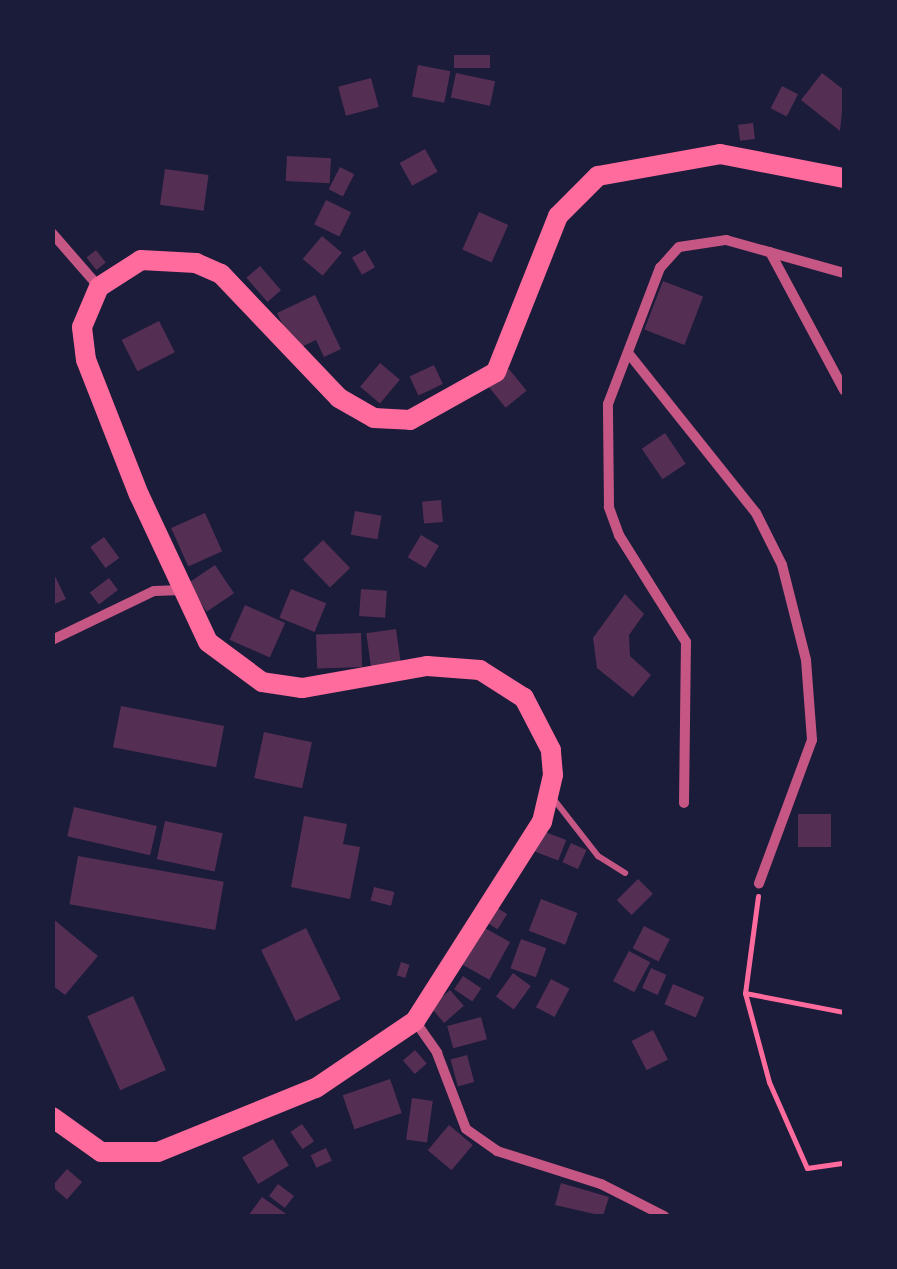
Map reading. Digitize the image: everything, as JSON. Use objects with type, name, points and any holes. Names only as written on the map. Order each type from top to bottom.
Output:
[{"type":"main road","points":[[52,1118],[101,1152],[158,1152],[316,1088],[415,1021],[542,822],[550,797],[552,750],[524,698],[502,681],[454,666],[302,688],[262,682],[208,642],[86,360],[82,326],[99,287],[142,260],[196,263],[220,274],[339,398],[374,418],[410,420],[496,372],[558,216],[598,176],[720,154],[844,178]]},
{"type":"street","points":[[52,232],[99,287]]},
{"type":"street","points":[[684,803],[686,642],[619,536],[604,480],[608,404],[660,268],[678,246],[726,240],[844,273]]},
{"type":"street","points":[[770,252],[844,390]]},
{"type":"street","points":[[629,354],[756,514],[787,584],[806,660],[812,740],[759,883]]},
{"type":"street","points":[[52,640],[154,592],[184,590]]},
{"type":"street","points":[[415,1021],[437,1053],[466,1129],[497,1151],[601,1184],[664,1216]]},
{"type":"lane","points":[[550,797],[598,856],[625,873]]},
{"type":"path","points":[[759,883],[745,993],[769,1082],[806,1168],[844,1163]]},
{"type":"path","points":[[745,993],[844,1012]]},
{"type":"building","points":[[454,52],[490,52],[490,68],[454,68]]},
{"type":"building","points":[[418,65],[450,71],[444,103],[412,96]]},
{"type":"building","points":[[456,73],[495,81],[490,106],[451,97]]},
{"type":"building","points":[[822,73],[844,90],[840,131],[801,100]]},
{"type":"building","points":[[371,78],[379,107],[346,116],[338,87]]},
{"type":"building","points":[[782,86],[798,94],[787,116],[771,108]]},
{"type":"building","points":[[753,123],[755,139],[740,141],[738,125]]},
{"type":"building","points":[[425,149],[438,172],[412,186],[400,163]]},
{"type":"building","points":[[287,156],[331,158],[330,183],[286,181]]},
{"type":"building","points":[[340,167],[354,174],[343,197],[329,189]]},
{"type":"building","points":[[165,169],[209,175],[204,211],[160,205]]},
{"type":"building","points":[[326,200],[351,212],[339,237],[314,224]]},
{"type":"building","points":[[479,212],[508,225],[492,262],[462,249]]},
{"type":"building","points":[[322,236],[342,253],[323,276],[303,259]]},
{"type":"building","points":[[96,250],[106,263],[96,270],[87,257]]},
{"type":"building","points":[[365,250],[375,267],[362,275],[352,258]]},
{"type":"building","points":[[260,266],[281,290],[267,302],[246,278]]},
{"type":"building","points":[[663,281],[703,296],[685,345],[644,330]]},
{"type":"building","points":[[315,295],[341,349],[324,357],[316,340],[295,350],[277,313]]},
{"type":"building","points":[[159,321],[175,352],[137,371],[122,340]]},
{"type":"building","points":[[380,363],[400,380],[380,403],[360,387]]},
{"type":"building","points":[[434,365],[443,384],[418,395],[410,376]]},
{"type":"building","points":[[509,369],[527,391],[506,408],[488,386]]},
{"type":"building","points":[[665,433],[686,464],[662,479],[642,449]]},
{"type":"building","points":[[441,500],[443,522],[424,524],[422,502]]},
{"type":"building","points":[[355,511],[382,516],[377,539],[351,535]]},
{"type":"building","points":[[205,513],[222,551],[188,566],[171,528]]},
{"type":"building","points":[[421,535],[439,546],[426,568],[408,557]]},
{"type":"building","points":[[104,537],[119,558],[106,568],[90,547]]},
{"type":"building","points":[[323,540],[350,568],[330,588],[303,559]]},
{"type":"building","points":[[215,565],[234,593],[207,612],[188,583]]},
{"type":"building","points":[[52,570],[66,599],[52,605]]},
{"type":"building","points":[[109,578],[118,590],[99,604],[90,592]]},
{"type":"building","points":[[291,589],[326,603],[315,632],[279,618]]},
{"type":"building","points":[[361,589],[387,591],[385,618],[359,616]]},
{"type":"building","points":[[625,594],[644,614],[629,635],[630,656],[651,675],[633,697],[597,668],[593,638]]},
{"type":"building","points":[[245,605],[285,623],[270,658],[230,640]]},
{"type":"building","points":[[396,629],[401,663],[371,667],[366,633]]},
{"type":"building","points":[[361,633],[362,667],[317,669],[316,635]]},
{"type":"building","points":[[121,706],[224,726],[216,767],[113,747]]},
{"type":"building","points":[[264,732],[312,742],[302,788],[254,778]]},
{"type":"building","points":[[74,807],[157,826],[150,855],[67,836]]},
{"type":"building","points":[[798,814],[831,814],[831,847],[798,847]]},
{"type":"building","points":[[304,816],[347,824],[343,844],[360,847],[350,899],[291,887]]},
{"type":"building","points":[[165,821],[223,833],[215,871],[157,859]]},
{"type":"building","points":[[540,830],[566,840],[558,861],[532,851]]},
{"type":"building","points":[[571,843],[587,850],[578,869],[562,862]]},
{"type":"building","points":[[78,856],[224,882],[215,930],[69,904]]},
{"type":"building","points":[[638,879],[653,894],[632,915],[617,900]]},
{"type":"building","points":[[374,887],[394,892],[391,906],[371,901]]},
{"type":"building","points":[[541,899],[577,913],[565,945],[529,931]]},
{"type":"building","points":[[491,904],[507,914],[498,929],[481,919]]},
{"type":"building","points":[[52,918],[98,956],[65,995],[52,985]]},
{"type":"building","points":[[644,926],[670,939],[658,961],[633,948]]},
{"type":"building","points":[[483,927],[510,942],[489,980],[462,965]]},
{"type":"building","points":[[306,928],[341,999],[296,1021],[261,950]]},
{"type":"building","points":[[521,939],[546,948],[536,977],[510,968]]},
{"type":"building","points":[[629,951],[650,962],[634,992],[613,981]]},
{"type":"building","points":[[401,962],[410,965],[405,978],[397,975]]},
{"type":"building","points":[[651,968],[667,975],[658,995],[642,988]]},
{"type":"building","points":[[513,973],[531,986],[514,1009],[496,996]]},
{"type":"building","points":[[463,976],[481,988],[472,1002],[454,989]]},
{"type":"building","points":[[551,979],[570,989],[555,1017],[536,1007]]},
{"type":"building","points":[[673,984],[704,997],[696,1018],[664,1004]]},
{"type":"building","points":[[450,990],[464,1006],[444,1023],[430,1007]]},
{"type":"building","points":[[133,996],[166,1070],[120,1090],[87,1016]]},
{"type":"building","points":[[481,1017],[487,1039],[453,1048],[447,1026]]},
{"type":"building","points":[[653,1030],[668,1059],[647,1070],[632,1041]]},
{"type":"building","points":[[415,1050],[427,1064],[415,1074],[403,1060]]},
{"type":"building","points":[[467,1055],[474,1082],[458,1086],[451,1059]]},
{"type":"building","points":[[390,1079],[402,1113],[354,1129],[343,1095]]},
{"type":"building","points":[[412,1098],[433,1101],[427,1143],[406,1140]]},
{"type":"building","points":[[302,1124],[314,1141],[303,1149],[291,1132]]},
{"type":"building","points":[[449,1125],[473,1145],[452,1170],[428,1150]]},
{"type":"building","points":[[273,1139],[289,1166],[258,1184],[242,1158]]},
{"type":"building","points":[[326,1148],[332,1161],[317,1168],[311,1155]]},
{"type":"building","points":[[67,1169],[82,1182],[67,1199],[52,1186]]},
{"type":"building","points":[[561,1183],[609,1197],[603,1216],[555,1205]]},
{"type":"building","points":[[278,1184],[294,1196],[285,1208],[269,1196]]},
{"type":"building","points":[[262,1197],[289,1216],[248,1216]]}]
